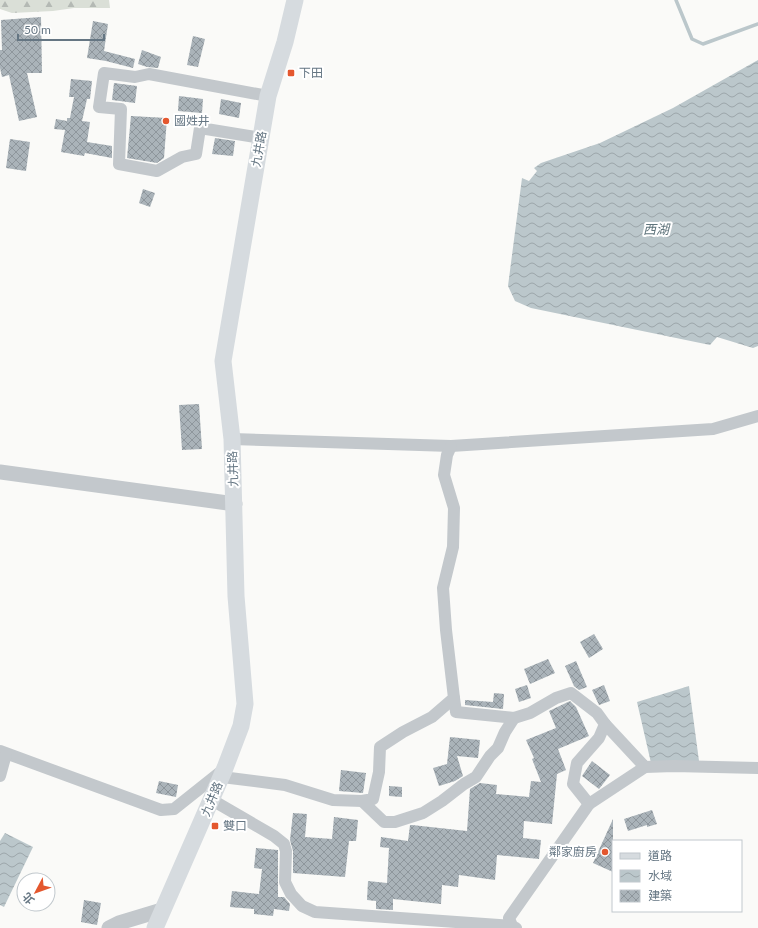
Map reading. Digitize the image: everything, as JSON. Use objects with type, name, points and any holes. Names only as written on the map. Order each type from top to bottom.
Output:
[{"type":"main road","name":"九井路","points":[[155,928],[224,772],[241,726],[245,704],[236,596],[235,504],[232,439],[223,361],[268,96],[295,0]]},
{"type":"street","points":[[261,138],[200,128],[196,154],[182,157],[157,171],[119,164],[121,109],[99,107],[104,73],[135,77],[150,74],[268,96]]},
{"type":"street","points":[[232,439],[451,446],[713,429],[758,416]]},
{"type":"street","points":[[451,446],[447,455],[444,475],[454,508],[453,547],[443,588],[446,630],[456,712],[514,718],[530,713],[556,698],[571,693],[597,712],[605,724],[645,767]]},
{"type":"street","points":[[0,472],[235,504]]},
{"type":"street","points":[[0,776],[3,753],[161,810],[174,809],[224,772],[285,785],[333,800],[362,801],[373,799],[379,772],[380,747],[432,717],[454,698]]},
{"type":"street","points":[[362,801],[384,822],[395,822],[423,813],[476,777],[490,756],[498,748],[514,718]]},
{"type":"street","points":[[589,804],[573,784],[576,763],[599,738],[605,724]]},
{"type":"street","points":[[514,927],[509,918],[589,804],[645,767],[674,766],[758,768]]},
{"type":"street","points":[[212,800],[274,836],[284,844],[286,851],[285,882],[290,894],[302,906],[315,912],[514,927]]},
{"type":"street","points":[[109,928],[119,923],[162,910]]},
{"type":"green space","points":[[0,0],[109,0],[110,8],[74,8],[53,11],[12,13],[0,9]]},
{"type":"water","name":"西湖","points":[[758,60],[758,346],[753,348],[717,337],[710,345],[531,308],[515,301],[508,286],[522,178],[529,181],[537,171],[534,168],[541,163],[600,143],[673,108]]},
{"type":"water","points":[[689,686],[699,761],[651,763],[637,702]]},
{"type":"water","points":[[5,833],[33,847],[21,872],[16,872],[16,882],[4,907],[0,905],[0,841]]},
{"type":"building","points":[[41,17],[42,73],[27,73],[37,117],[19,121],[9,75],[2,77],[0,68],[0,50],[2,50],[1,20]]},
{"type":"building","points":[[93,21],[108,24],[104,51],[135,59],[133,68],[87,58]]},
{"type":"building","points":[[193,36],[205,39],[198,67],[187,65]]},
{"type":"building","points":[[142,50],[161,57],[158,68],[138,64]]},
{"type":"building","points":[[71,79],[92,81],[90,99],[87,99],[82,121],[90,122],[87,142],[112,146],[112,158],[85,153],[84,156],[61,152],[65,130],[54,129],[56,119],[67,121],[67,118],[70,118],[74,97],[69,97]]},
{"type":"building","points":[[114,83],[137,86],[135,103],[112,100]]},
{"type":"building","points":[[179,96],[203,99],[202,113],[178,111]]},
{"type":"building","points":[[221,99],[241,103],[239,118],[219,114]]},
{"type":"building","points":[[131,116],[167,118],[164,158],[157,163],[127,158]]},
{"type":"building","points":[[215,138],[235,141],[233,156],[212,154]]},
{"type":"building","points":[[10,139],[30,142],[26,171],[6,168]]},
{"type":"building","points":[[143,189],[155,193],[150,207],[139,203]]},
{"type":"building","points":[[199,404],[202,449],[182,450],[179,405]]},
{"type":"building","points":[[594,634],[603,649],[589,658],[580,642]]},
{"type":"building","points":[[548,659],[555,673],[530,684],[524,669]]},
{"type":"building","points":[[576,661],[587,687],[579,690],[574,686],[565,666]]},
{"type":"building","points":[[527,685],[531,698],[519,702],[515,689]]},
{"type":"building","points":[[604,685],[610,701],[599,705],[592,690]]},
{"type":"building","points":[[494,693],[504,694],[503,709],[465,705],[465,700],[493,702]]},
{"type":"building","points":[[570,701],[576,707],[589,736],[558,749],[566,770],[557,774],[552,824],[524,821],[523,838],[541,840],[539,859],[497,855],[495,880],[459,875],[458,887],[442,885],[441,904],[393,899],[393,910],[376,909],[376,901],[367,900],[368,881],[387,883],[389,848],[380,847],[381,837],[408,841],[410,825],[467,831],[470,789],[480,783],[497,785],[496,794],[529,797],[531,781],[541,782],[532,759],[534,758],[526,740],[556,728],[549,711]]},
{"type":"building","points":[[450,737],[480,740],[478,758],[457,756],[463,776],[455,781],[439,786],[433,768],[447,764]]},
{"type":"building","points":[[592,761],[610,775],[599,789],[582,776]]},
{"type":"building","points":[[341,770],[366,773],[363,793],[339,791]]},
{"type":"building","points":[[159,781],[178,785],[176,797],[156,793]]},
{"type":"building","points":[[389,786],[402,787],[402,797],[389,796]]},
{"type":"building","points":[[652,810],[657,824],[647,827],[647,825],[628,831],[624,819]]},
{"type":"building","points":[[293,813],[307,814],[305,837],[332,839],[334,817],[358,820],[356,841],[349,841],[345,877],[293,873],[293,851],[290,840]]},
{"type":"building","name":"鄰家廚房","points":[[613,819],[612,872],[593,863]]},
{"type":"building","points":[[256,848],[278,850],[278,897],[284,897],[290,904],[289,911],[274,909],[273,916],[254,914],[254,909],[230,907],[232,891],[259,894],[262,869],[254,868]]},
{"type":"building","points":[[84,900],[101,903],[97,925],[81,922]]},
{"type":"waterway","points":[[676,0],[692,39],[703,44],[758,24]]},
{"type":"place","name":"下田","points":[[291,73]]},
{"type":"place","name":"國姓井","points":[[166,121]]},
{"type":"place","name":"雙口","points":[[215,826]]},
{"type":"place","name":"鄰家廚房","points":[[605,852]]}]
